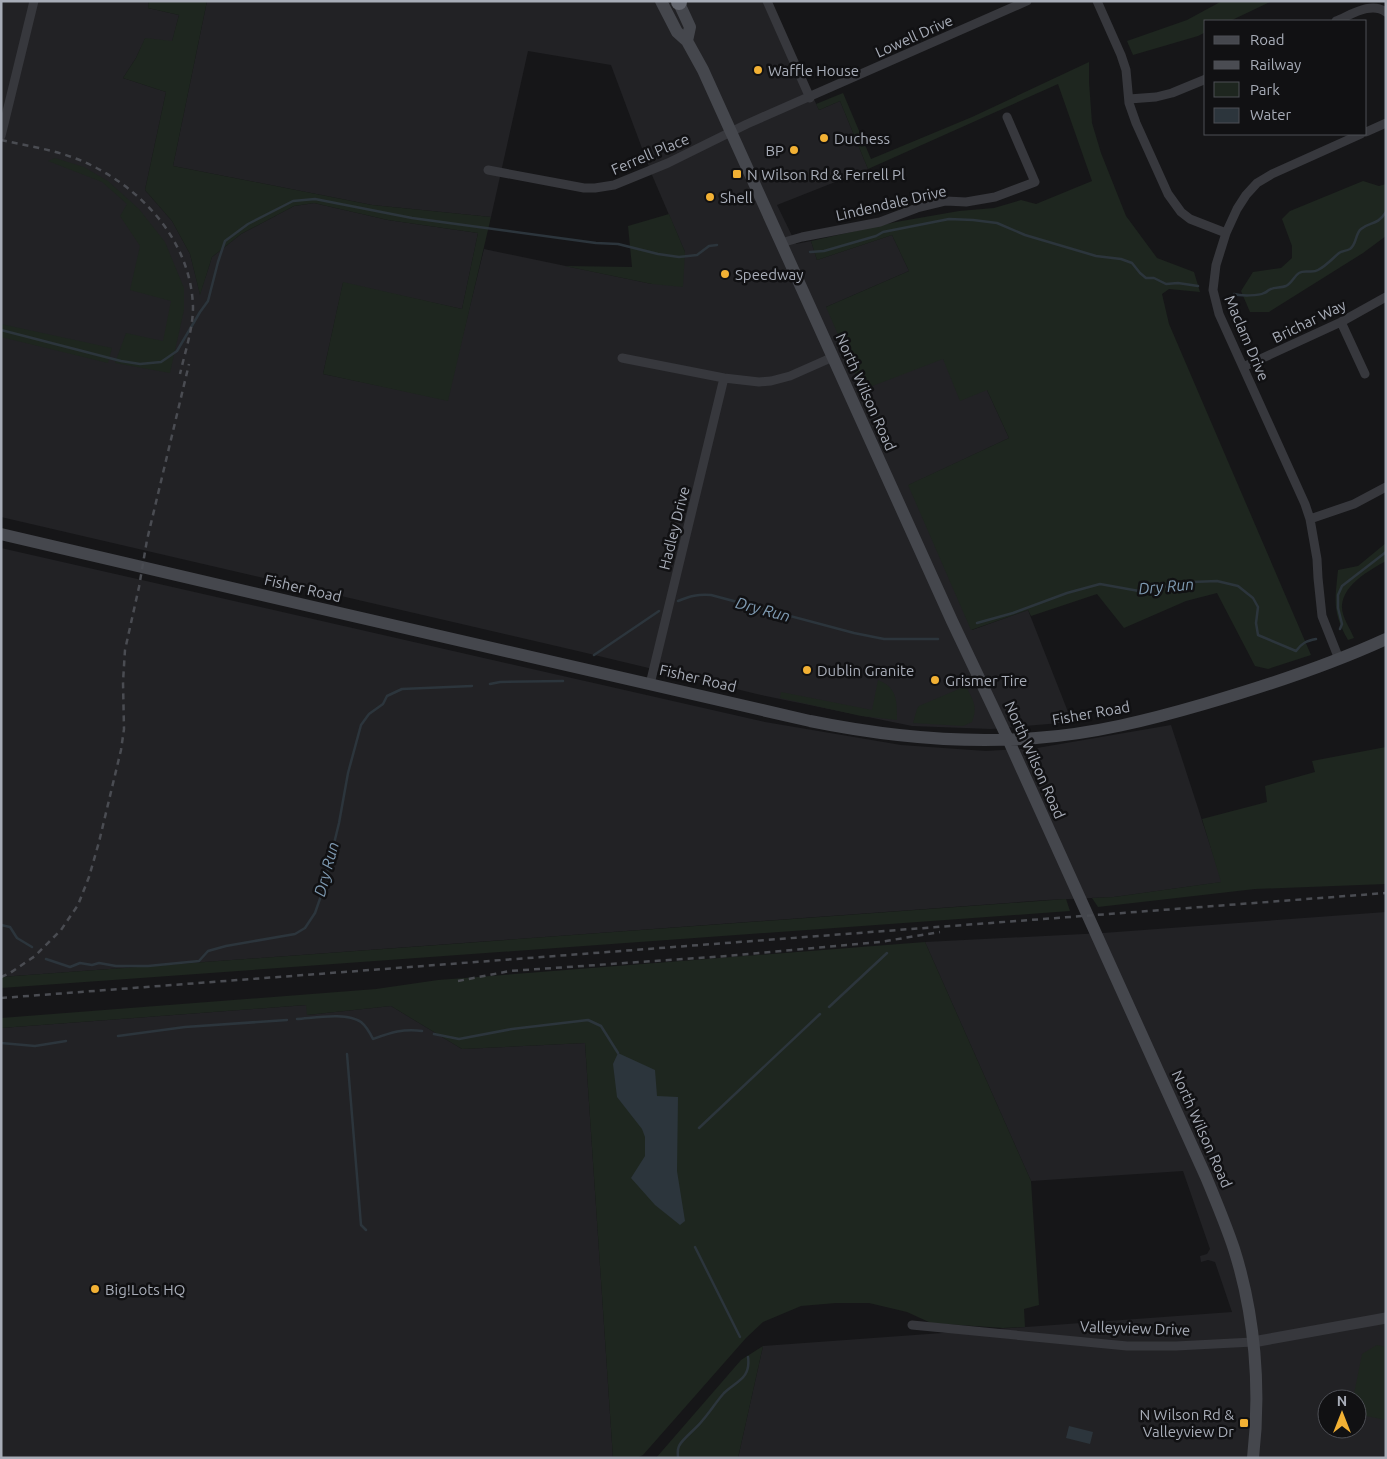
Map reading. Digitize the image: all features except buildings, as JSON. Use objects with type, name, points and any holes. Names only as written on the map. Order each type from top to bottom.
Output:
[{"type":"main road","name":"North Wilson Road","points":[[661,1],[677,32],[687,40],[781,242],[952,621],[1008,739],[1222,1217],[1234,1250],[1244,1288],[1253,1342],[1256,1384],[1253,1458]]},
{"type":"main road","name":"North Wilson Road","points":[[679,2],[690,27],[687,40]]},
{"type":"main road","name":"Fisher Road","points":[[1,534],[810,721],[857,730],[923,737],[976,740],[1036,738],[1066,735],[1168,714],[1272,683],[1339,659],[1386,639]]},
{"type":"street","points":[[1,136],[34,1]]},
{"type":"street","points":[[767,1],[810,98]]},
{"type":"street","name":"Lowell Drive","points":[[730,132],[1027,1]]},
{"type":"street","points":[[1097,1],[1126,70],[1129,99],[1136,123],[1168,194],[1181,212],[1190,219],[1226,233]]},
{"type":"street","points":[[1338,20],[1371,7],[1386,12]]},
{"type":"street","points":[[1129,99],[1172,93],[1204,80]]},
{"type":"street","name":"Lindendale Drive","points":[[781,242],[880,222],[917,208],[946,201],[966,202],[995,197],[1035,182],[1007,117]]},
{"type":"street","points":[[1367,132],[1386,123]]},
{"type":"street","name":"Ferrell Place","points":[[488,170],[584,188],[606,186],[625,181],[668,163],[730,132]]},
{"type":"street","name":"Maclam Drive","points":[[1339,659],[1322,616],[1317,559],[1310,519],[1305,504],[1219,314],[1213,290],[1216,265],[1226,233],[1236,209],[1257,183],[1286,167],[1359,135]]},
{"type":"street","name":"Brichar Way","points":[[1243,367],[1341,322],[1386,297]]},
{"type":"street","points":[[1341,322],[1365,374]]},
{"type":"street","points":[[622,358],[750,382],[771,381],[790,376],[833,357]]},
{"type":"street","name":"Hadley Drive","points":[[650,684],[724,378]]},
{"type":"street","points":[[1310,519],[1354,504],[1386,486]]},
{"type":"street","name":"Valleyview Drive","points":[[912,1325],[1148,1347],[1253,1342],[1386,1318]]},
{"type":"shaded area","points":[[1,1],[149,1],[148,8],[179,15],[172,42],[145,39],[123,78],[166,92],[145,190],[172,221],[190,254],[200,294],[212,257],[241,234],[294,206],[314,203],[388,220],[478,233],[462,309],[343,283],[323,374],[447,400],[484,249],[652,284],[685,252],[652,175],[611,65],[528,51],[491,217],[372,205],[173,166],[207,1],[769,1],[819,110],[840,101],[868,169],[777,205],[796,244],[811,241],[817,260],[892,235],[909,271],[826,307],[943,359],[987,390],[1009,438],[909,485],[972,630],[1028,610],[1072,722],[991,729],[912,726],[761,695],[1,517]]},
{"type":"shaded area","points":[[1,548],[765,722],[901,745],[986,751],[1037,748],[1171,725],[1222,882],[1114,897],[1047,900],[1,977]]},
{"type":"shaded area","points":[[1386,912],[1386,1458],[738,1458],[763,1346],[1232,1312],[1215,1262],[1208,1260],[1201,1262],[1200,1256],[1207,1254],[1210,1249],[1183,1171],[1031,1181],[925,942],[1103,933]]},
{"type":"shaded area","points":[[307,1005],[307,1015],[391,1006],[462,1049],[585,1043],[613,1458],[1,1458],[1,1028]]},
{"type":"green space","points":[[149,1],[207,1],[173,166],[372,205],[491,217],[448,401],[323,374],[343,282],[462,309],[478,233],[388,220],[314,203],[294,206],[241,234],[212,257],[200,295],[190,254],[172,221],[145,190],[166,92],[123,78],[136,58],[145,38],[172,41],[179,15],[148,8]]},
{"type":"green space","points":[[1222,1],[1272,1],[1232,20],[1204,20],[1204,33],[1198,36],[1133,55],[1127,41],[1187,20]]},
{"type":"green space","points":[[1089,62],[1092,123],[1101,153],[1126,216],[1157,258],[1194,272],[1200,292],[1169,289],[1162,294],[1169,324],[1311,655],[1268,669],[1255,666],[1217,593],[1186,601],[1124,628],[1097,594],[1031,616],[1028,610],[971,630],[908,485],[1009,438],[987,390],[960,401],[943,359],[862,390],[826,307],[909,271],[892,235],[817,260],[811,241],[896,222],[959,211],[994,208],[1021,200],[1036,204],[1092,181],[1058,84],[868,169],[840,101],[819,110],[816,104],[843,93],[871,159],[972,117]]},
{"type":"green space","points":[[55,158],[84,167],[108,181],[139,209],[165,242],[184,288],[184,310],[170,373],[115,363],[126,333],[163,341],[171,301],[130,290],[140,246],[120,216],[127,204],[102,182],[48,161]]},
{"type":"green space","points":[[1363,181],[1379,186],[1386,184],[1386,236],[1363,253],[1269,312],[1250,312],[1241,291],[1253,272],[1281,268],[1292,258],[1292,246],[1282,219],[1290,211]]},
{"type":"green space","points":[[669,214],[685,252],[683,287],[652,284],[565,266],[632,267],[628,226]]},
{"type":"green space","points":[[1,324],[112,348],[108,363],[1,337]]},
{"type":"green space","points":[[1386,543],[1386,561],[1359,578],[1344,597],[1342,609],[1354,638],[1348,640],[1337,614],[1336,590],[1338,570],[1358,566]]},
{"type":"green space","points":[[878,680],[885,683],[893,691],[897,720],[861,716],[780,698],[781,692],[872,710]]},
{"type":"green space","points":[[966,686],[975,708],[972,722],[963,726],[913,723],[919,706]]},
{"type":"green space","points":[[1386,747],[1386,884],[1255,889],[1098,907],[1092,898],[1114,897],[1221,882],[1202,819],[1267,802],[1265,786],[1315,772],[1312,761]]},
{"type":"green space","points":[[1066,899],[1070,911],[1,988],[1,977]]},
{"type":"green space","points":[[925,942],[1031,1181],[1039,1305],[1024,1309],[1025,1327],[1003,1328],[931,1323],[907,1312],[869,1303],[801,1306],[763,1322],[746,1338],[643,1455],[637,1458],[613,1458],[585,1043],[462,1049],[391,1006],[307,1015],[306,1005],[1,1028],[1,1018],[376,989],[438,980]]},
{"type":"green space","points":[[1377,1345],[1386,1347],[1386,1420],[1367,1416],[1367,1389],[1355,1389],[1362,1354]]},
{"type":"green space","points":[[763,1346],[738,1458],[656,1458],[741,1360]]},
{"type":"water","points":[[618,1053],[655,1070],[657,1096],[678,1097],[677,1171],[685,1221],[680,1225],[655,1205],[631,1178],[645,1156],[645,1137],[642,1129],[617,1097],[613,1064]]},
{"type":"water","points":[[1069,1426],[1093,1432],[1090,1444],[1066,1438]]},
{"type":"waterway","points":[[1,330],[121,361],[140,364],[161,362],[177,351],[208,301],[225,241],[248,224],[293,201],[315,199],[412,218],[596,243],[618,244],[679,257],[697,255],[709,246],[717,245]]},
{"type":"waterway","points":[[1234,294],[1262,294],[1273,288],[1286,286],[1301,272],[1318,270],[1339,253],[1350,249],[1361,229],[1380,219],[1386,212]]},
{"type":"waterway","points":[[810,252],[824,251],[876,236],[883,232],[949,219],[973,220],[997,223],[1025,235],[1096,256],[1121,259],[1132,263],[1146,278],[1154,278],[1166,284],[1178,283],[1198,286]]},
{"type":"waterway","name":"Dry Run","points":[[1340,629],[1342,624],[1338,608],[1338,595],[1342,586],[1386,552]]},
{"type":"waterway","name":"Dry Run","points":[[977,623],[1100,584],[1139,591],[1192,582],[1217,581],[1238,586],[1253,598],[1258,607],[1256,623],[1258,635],[1296,651],[1304,643],[1316,639]]},
{"type":"waterway","name":"Dry Run","points":[[678,601],[694,596],[711,595],[854,633],[884,639],[938,639]]},
{"type":"waterway","name":"Dry Run","points":[[594,655],[659,611]]},
{"type":"waterway","name":"Dry Run","points":[[490,684],[500,682],[563,681]]},
{"type":"waterway","name":"Dry Run","points":[[46,959],[70,967],[80,963],[148,966],[199,961],[208,951],[295,934],[305,928],[315,913],[322,893],[339,823],[348,773],[361,725],[369,714],[383,704],[387,696],[402,689],[472,686]]},
{"type":"waterway","name":"Dry Run","points":[[1,925],[10,927],[17,938],[32,947]]},
{"type":"waterway","points":[[829,1007],[887,953]]},
{"type":"waterway","points":[[699,1128],[820,1014]]},
{"type":"waterway","points":[[297,1019],[330,1016],[355,1019],[365,1026],[373,1039],[403,1031],[422,1031]]},
{"type":"waterway","points":[[118,1036],[185,1027],[287,1020]]},
{"type":"waterway","points":[[434,1034],[459,1039],[512,1029],[588,1020],[601,1026],[618,1053]]},
{"type":"waterway","points":[[1,1043],[35,1046],[66,1041]]},
{"type":"waterway","points":[[347,1054],[361,1225],[366,1230]]},
{"type":"waterway","points":[[695,1247],[740,1337]]},
{"type":"waterway","points":[[678,1458],[678,1449],[681,1443],[700,1424],[724,1393],[745,1375],[748,1357]]},
{"type":"railway","points":[[1,140],[52,151],[82,161],[124,185],[158,218],[172,238],[183,259],[190,283],[193,315],[180,374]]},
{"type":"railway","points":[[1,977],[35,956],[61,930],[78,905],[89,877],[121,750],[124,729],[123,682],[125,650],[147,540],[189,364]]},
{"type":"railway","points":[[1,998],[1386,893]]},
{"type":"railway","points":[[458,981],[510,971],[727,956],[880,942],[940,932]]},
{"type":"place","name":"Waffle House","points":[[758,70]]},
{"type":"place","name":"Duchess","points":[[824,138]]},
{"type":"place","name":"BP","points":[[794,150]]},
{"type":"place","name":"N Wilson Rd & Ferrell Pl","points":[[737,174]]},
{"type":"place","name":"Shell","points":[[710,197]]},
{"type":"place","name":"Speedway","points":[[725,274]]},
{"type":"place","name":"Dublin Granite","points":[[807,670]]},
{"type":"place","name":"Grismer Tire","points":[[935,680]]},
{"type":"place","name":"Big!Lots HQ","points":[[95,1289]]},
{"type":"place","name":"N Wilson Rd & Valleyview Dr","points":[[1244,1423]]}]
